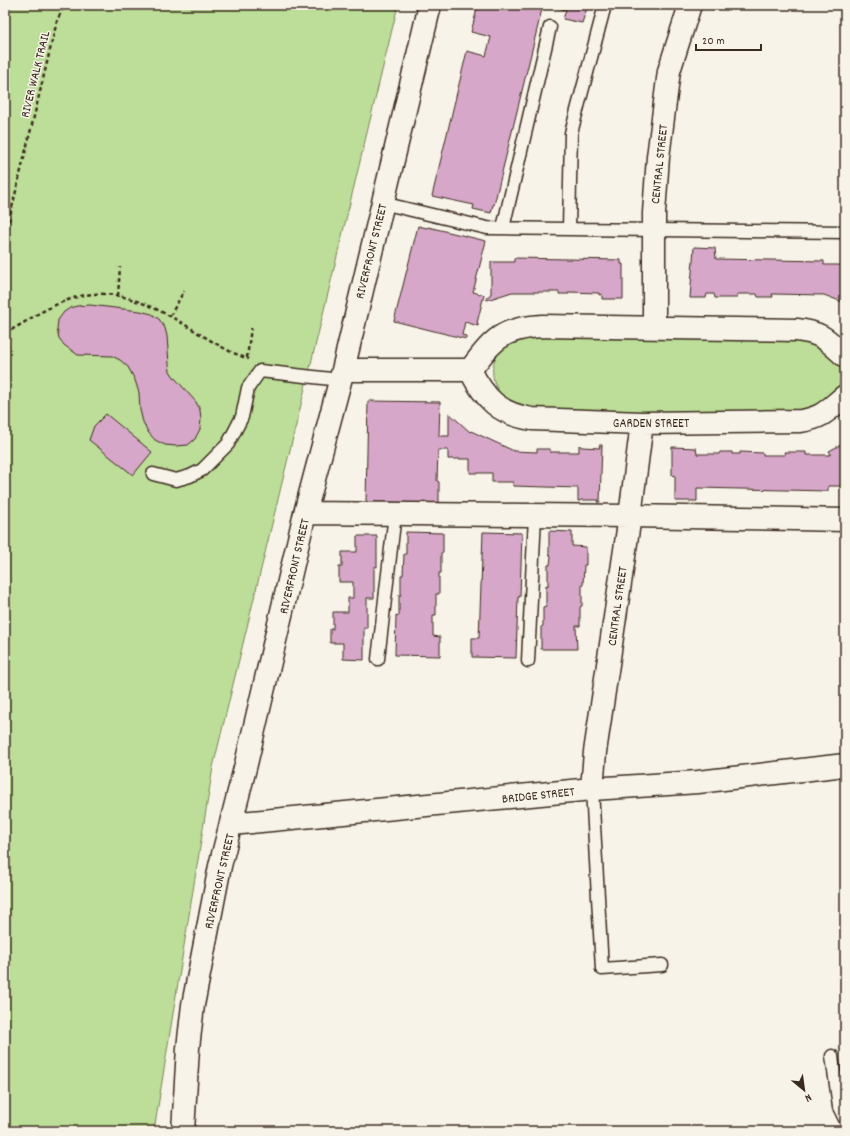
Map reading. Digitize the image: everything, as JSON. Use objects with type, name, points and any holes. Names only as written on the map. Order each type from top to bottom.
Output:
[{"type":"street","name":"RIVERFRONT STREET","points":[[183,1131],[188,1048],[194,998],[220,866],[246,764],[305,513],[341,375],[430,5]]},
{"type":"street","name":"CENTRAL STREET","points":[[654,327],[654,230],[658,157],[669,71],[690,5]]},
{"type":"street","points":[[341,375],[470,370],[488,347],[498,338],[511,331],[524,327],[654,327],[797,330],[812,332],[823,336],[845,356]]},
{"type":"street","name":"GARDEN STREET","points":[[470,370],[480,389],[506,412],[519,417],[532,419],[642,423],[801,421],[813,419],[823,414],[845,396]]},
{"type":"street","name":"CENTRAL STREET","points":[[592,789],[595,752],[630,516],[642,423]]},
{"type":"street","points":[[305,513],[630,516],[845,520]]},
{"type":"street","name":"BRIDGE STREET","points":[[231,824],[592,789],[698,782],[845,765]]},
{"type":"lane","points":[[569,229],[571,133],[605,5]]},
{"type":"lane","points":[[503,228],[550,27]]},
{"type":"lane","points":[[382,203],[487,228],[845,232]]},
{"type":"lane","points":[[154,474],[176,480],[190,476],[202,470],[228,444],[242,417],[248,388],[260,371],[341,375]]},
{"type":"lane","points":[[378,660],[395,514]]},
{"type":"lane","points":[[528,661],[535,516]]},
{"type":"lane","points":[[592,789],[602,969],[662,965]]},
{"type":"lane","points":[[832,1056],[839,1107],[845,1119]]},
{"type":"path","name":"RIVER WALK TRAIL","points":[[5,242],[57,21],[64,5]]},
{"type":"path","points":[[118,296],[120,267]]},
{"type":"path","points":[[170,316],[184,291]]},
{"type":"path","points":[[5,333],[48,309],[73,298],[94,294],[118,296],[140,302],[170,316],[230,352],[255,360]]},
{"type":"path","points":[[247,358],[251,328]]},
{"type":"green space","points":[[5,5],[398,5],[213,767],[154,1131],[5,1131]]},
{"type":"green space","points":[[515,337],[809,337],[827,350],[836,360],[841,373],[840,382],[837,392],[834,395],[800,414],[523,410],[512,405],[501,394],[497,388],[493,373],[493,365],[496,357],[504,346]]},
{"type":"building","points":[[478,5],[543,5],[491,213],[473,209],[474,205],[432,196],[467,51],[486,56],[491,37],[471,32]]},
{"type":"building","points":[[544,5],[588,5],[582,23],[563,19],[566,10]]},
{"type":"building","points":[[418,226],[486,241],[473,292],[484,295],[477,323],[478,326],[465,322],[462,335],[466,336],[466,339],[394,321]]},
{"type":"building","points":[[694,247],[715,248],[716,259],[824,261],[824,265],[845,265],[845,303],[824,295],[772,294],[773,297],[758,297],[757,294],[737,294],[737,298],[715,298],[714,294],[707,294],[706,298],[690,298]]},
{"type":"building","points":[[514,258],[621,260],[621,264],[623,264],[623,299],[602,299],[602,294],[599,295],[599,293],[569,292],[569,294],[559,294],[559,292],[512,292],[487,300],[486,298],[491,294],[491,262],[514,262]]},
{"type":"building","points":[[90,305],[140,311],[152,314],[159,319],[165,328],[167,336],[170,371],[196,402],[200,410],[200,429],[195,439],[188,445],[165,445],[155,440],[148,432],[143,422],[140,410],[139,393],[135,380],[128,367],[120,360],[112,356],[78,355],[64,345],[59,338],[57,329],[58,320],[64,312],[77,306]]},
{"type":"building","points":[[368,401],[440,402],[439,436],[449,436],[449,413],[470,432],[471,431],[514,451],[537,452],[537,449],[550,449],[550,452],[579,452],[579,445],[582,447],[600,448],[599,445],[602,445],[600,502],[598,502],[599,500],[578,501],[578,488],[513,486],[513,482],[492,482],[492,473],[470,473],[470,459],[448,459],[448,450],[438,450],[437,481],[439,482],[439,503],[366,502]]},
{"type":"building","points":[[106,414],[152,452],[133,475],[89,440],[94,426]]},
{"type":"building","points":[[842,444],[843,446],[845,445],[845,486],[828,486],[828,491],[697,488],[697,501],[675,501],[675,476],[672,475],[672,447],[696,448],[697,454],[719,454],[720,452],[732,452],[732,454],[740,454],[740,452],[763,453],[763,455],[785,455],[784,452],[806,452],[806,455],[829,455],[831,454],[829,451]]},
{"type":"building","points":[[549,531],[572,532],[572,546],[586,547],[586,565],[584,565],[582,585],[582,606],[580,607],[580,626],[576,626],[577,649],[541,649],[543,607],[546,606],[548,565],[550,565],[551,556],[549,554]]},
{"type":"building","points":[[406,532],[443,533],[441,573],[439,573],[439,594],[436,594],[436,615],[433,615],[433,636],[440,637],[440,656],[395,655],[396,615],[399,616],[401,575],[403,575],[404,554],[406,554]]},
{"type":"building","points":[[483,532],[522,533],[516,658],[472,657],[472,638],[479,638]]},
{"type":"building","points":[[357,536],[377,536],[377,567],[374,567],[374,598],[367,598],[367,628],[364,628],[364,660],[343,659],[343,643],[330,643],[330,629],[333,629],[333,612],[348,612],[348,598],[353,598],[353,582],[339,582],[339,567],[342,567],[342,552],[357,552]]}]
